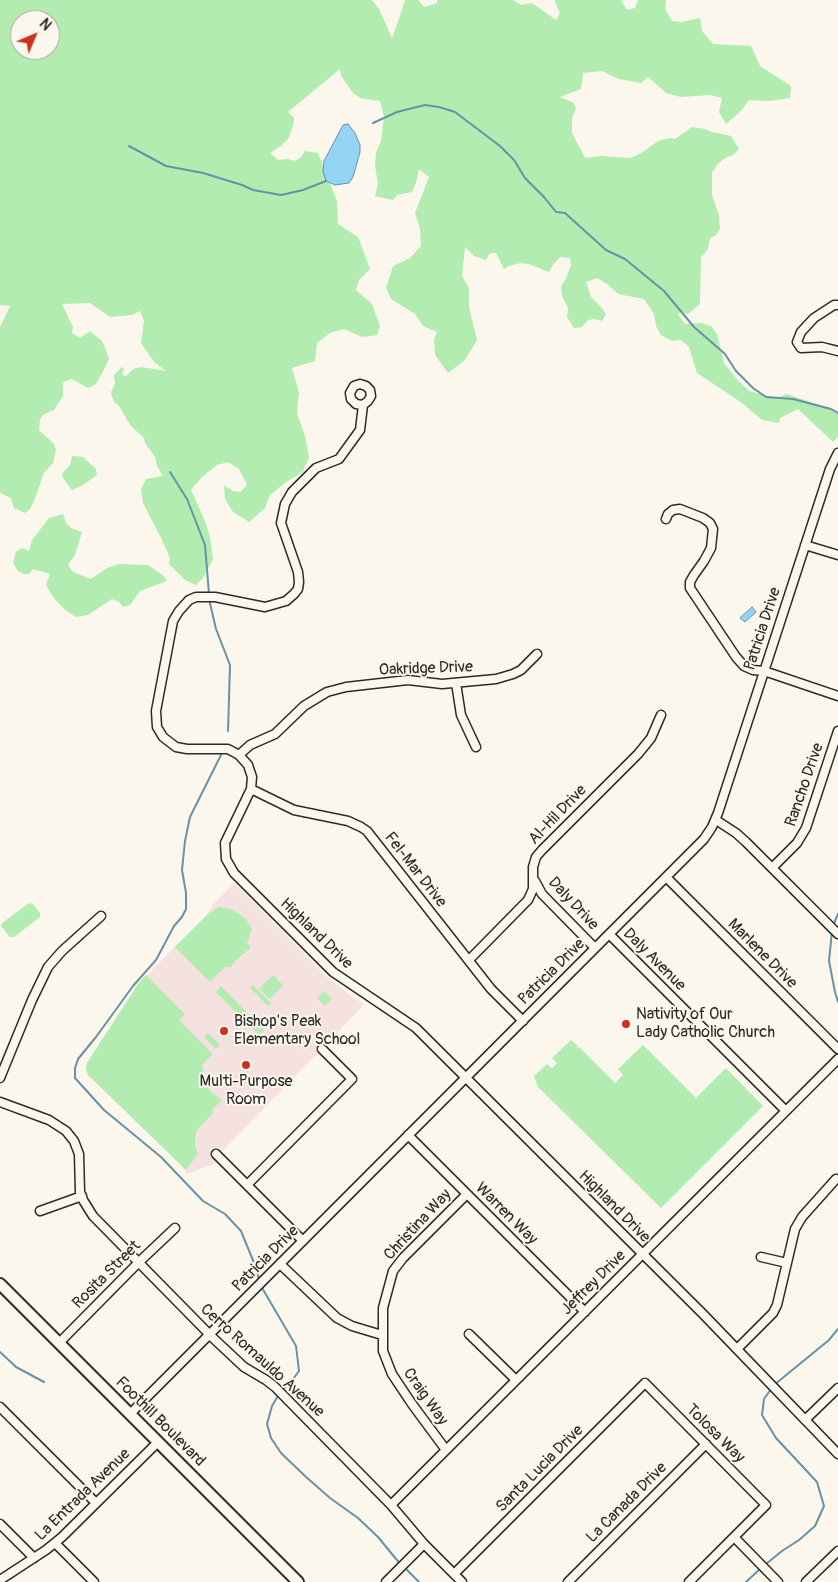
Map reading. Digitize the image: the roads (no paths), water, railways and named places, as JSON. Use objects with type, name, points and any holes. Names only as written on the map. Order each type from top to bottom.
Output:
[{"type":"street","points":[[838,305],[834,305],[814,318],[801,332],[796,342],[801,348],[822,347],[838,351]]},
{"type":"street","points":[[251,789],[252,776],[250,770],[239,755],[228,749],[187,749],[176,747],[167,741],[160,732],[156,716],[174,621],[179,610],[189,600],[196,597],[215,597],[265,607],[286,601],[294,594],[300,582],[281,523],[285,504],[292,492],[316,468],[339,458],[360,430],[363,405]]},
{"type":"street","name":"Patricia Drive","points":[[130,1414],[704,839],[716,820],[830,469],[838,453]]},
{"type":"street","points":[[666,519],[673,510],[680,509],[703,518],[713,529],[711,548],[704,562],[694,574],[690,582],[690,588],[736,658],[744,666],[753,670],[764,671],[838,696]]},
{"type":"street","points":[[805,545],[838,555]]},
{"type":"street","name":"Oakridge Drive","points":[[239,755],[250,745],[275,734],[303,706],[327,692],[346,687],[408,680],[433,684],[496,679],[513,674],[528,665],[537,654]]},
{"type":"street","points":[[456,683],[461,715],[476,747]]},
{"type":"street","name":"Al-Hil Drive","points":[[468,960],[528,900],[533,889],[533,867],[536,858],[638,754],[651,738],[660,715]]},
{"type":"street","name":"Rancho Drive","points":[[772,868],[797,843],[806,828],[838,731]]},
{"type":"street","name":"Fel-Mar Drive","points":[[251,789],[294,810],[348,821],[361,827],[372,837],[491,988],[523,1020]]},
{"type":"street","name":"Highland Drive","points":[[251,789],[225,843],[224,851],[229,867],[333,972],[416,1028],[737,1349],[838,1454]]},
{"type":"street","points":[[716,820],[736,833],[838,934]]},
{"type":"street","name":"Daly Drive","points":[[533,877],[536,886],[542,894],[595,948]]},
{"type":"street","name":"Marlene Drive","points":[[666,877],[838,1050]]},
{"type":"street","points":[[0,1078],[32,1000],[48,967],[62,951],[101,916]]},
{"type":"street","name":"Daly Avenue","points":[[609,934],[786,1111]]},
{"type":"street","points":[[247,1185],[352,1079],[322,1049]]},
{"type":"street","name":"Jeffrey Drive","points":[[392,1505],[838,1059]]},
{"type":"street","name":"Cerro Romauldo Avenue","points":[[0,1102],[56,1123],[70,1136],[79,1154],[81,1167],[79,1182],[82,1196],[93,1216],[244,1367],[274,1387],[392,1505],[424,1544],[462,1582]]},
{"type":"street","name":"Warren Way","points":[[408,1135],[585,1312]]},
{"type":"street","points":[[216,1154],[303,1241]]},
{"type":"street","points":[[737,1349],[773,1313],[777,1305],[795,1228],[799,1221],[836,1180]]},
{"type":"street","name":"Christina Way","points":[[382,1335],[383,1308],[393,1271],[403,1258],[467,1194]]},
{"type":"street","points":[[40,1211],[82,1196]]},
{"type":"street","name":"Rosita Street","points":[[59,1343],[175,1228]]},
{"type":"street","points":[[761,1257],[787,1263]]},
{"type":"street","points":[[280,1264],[337,1318],[352,1326],[382,1335]]},
{"type":"street","name":"Foothill Boulevard","points":[[0,1284],[298,1582]]},
{"type":"street","points":[[470,1334],[516,1380]]},
{"type":"street","name":"Craig Way","points":[[382,1335],[383,1351],[392,1374],[446,1450]]},
{"type":"street","name":"Tolosa Way","points":[[645,1384],[766,1505],[734,1537]]},
{"type":"street","name":"Santa Lucia Drive","points":[[454,1574],[645,1384]]},
{"type":"street","points":[[805,1420],[838,1388]]},
{"type":"street","points":[[0,1407],[96,1503]]},
{"type":"street","name":"La Entrada Avenue","points":[[0,1580],[55,1543],[158,1442]]},
{"type":"street","name":"La Canada Drive","points":[[568,1582],[706,1444]]},
{"type":"street","points":[[0,1524],[34,1558]]},
{"type":"street","points":[[689,1582],[734,1537],[778,1582]]},
{"type":"street","points":[[55,1543],[94,1582]]},
{"type":"street","points":[[386,1582],[424,1544]]},
{"type":"street","points":[[806,1582],[838,1551]]},
{"type":"water","points":[[348,124],[355,133],[360,145],[360,152],[353,177],[349,183],[335,185],[326,181],[323,171],[324,161],[343,125]]},
{"type":"water","points":[[752,607],[756,612],[745,622],[740,618]]},
{"type":"waterway","points":[[373,123],[397,112],[425,105],[455,112],[500,146],[514,160],[525,178],[556,212],[565,213],[606,250],[625,259],[664,291],[694,327],[725,354],[736,371],[753,388],[766,397],[793,399],[831,409],[838,413]]},
{"type":"waterway","points":[[129,146],[166,166],[203,173],[253,190],[281,195],[303,190],[326,181]]},
{"type":"waterway","points":[[170,472],[187,499],[205,545],[209,594]]},
{"type":"waterway","points":[[209,599],[216,629],[230,665],[228,731]]},
{"type":"waterway","points":[[221,755],[190,817],[182,870],[186,893],[186,909],[174,926],[156,960],[133,986],[78,1059],[75,1068],[75,1078],[104,1110],[161,1157],[203,1201],[225,1214],[241,1231],[257,1270],[259,1282]]},
{"type":"waterway","points":[[833,926],[838,914]]},
{"type":"waterway","points":[[832,931],[829,961],[838,1002]]},
{"type":"waterway","points":[[261,1286],[296,1346],[299,1371],[282,1390]]},
{"type":"waterway","points":[[774,1385],[829,1340],[838,1329]]},
{"type":"waterway","points":[[0,1352],[16,1367],[44,1382]]},
{"type":"waterway","points":[[766,1564],[815,1526],[824,1506],[817,1482],[776,1438],[762,1415],[764,1399],[771,1389]]},
{"type":"waterway","points":[[279,1394],[272,1406],[267,1424],[271,1438],[281,1453],[330,1498],[358,1518],[378,1537],[401,1565]]},
{"type":"waterway","points":[[405,1568],[419,1582]]},
{"type":"waterway","points":[[746,1582],[760,1569]]},
{"type":"place","name":"Nativity of Our Lady Catholic Church","points":[[626,1024]]},
{"type":"place","name":"Bishop's Peak Elementary School","points":[[224,1031]]},
{"type":"place","name":"Multi-Purpose Room","points":[[246,1065]]}]
